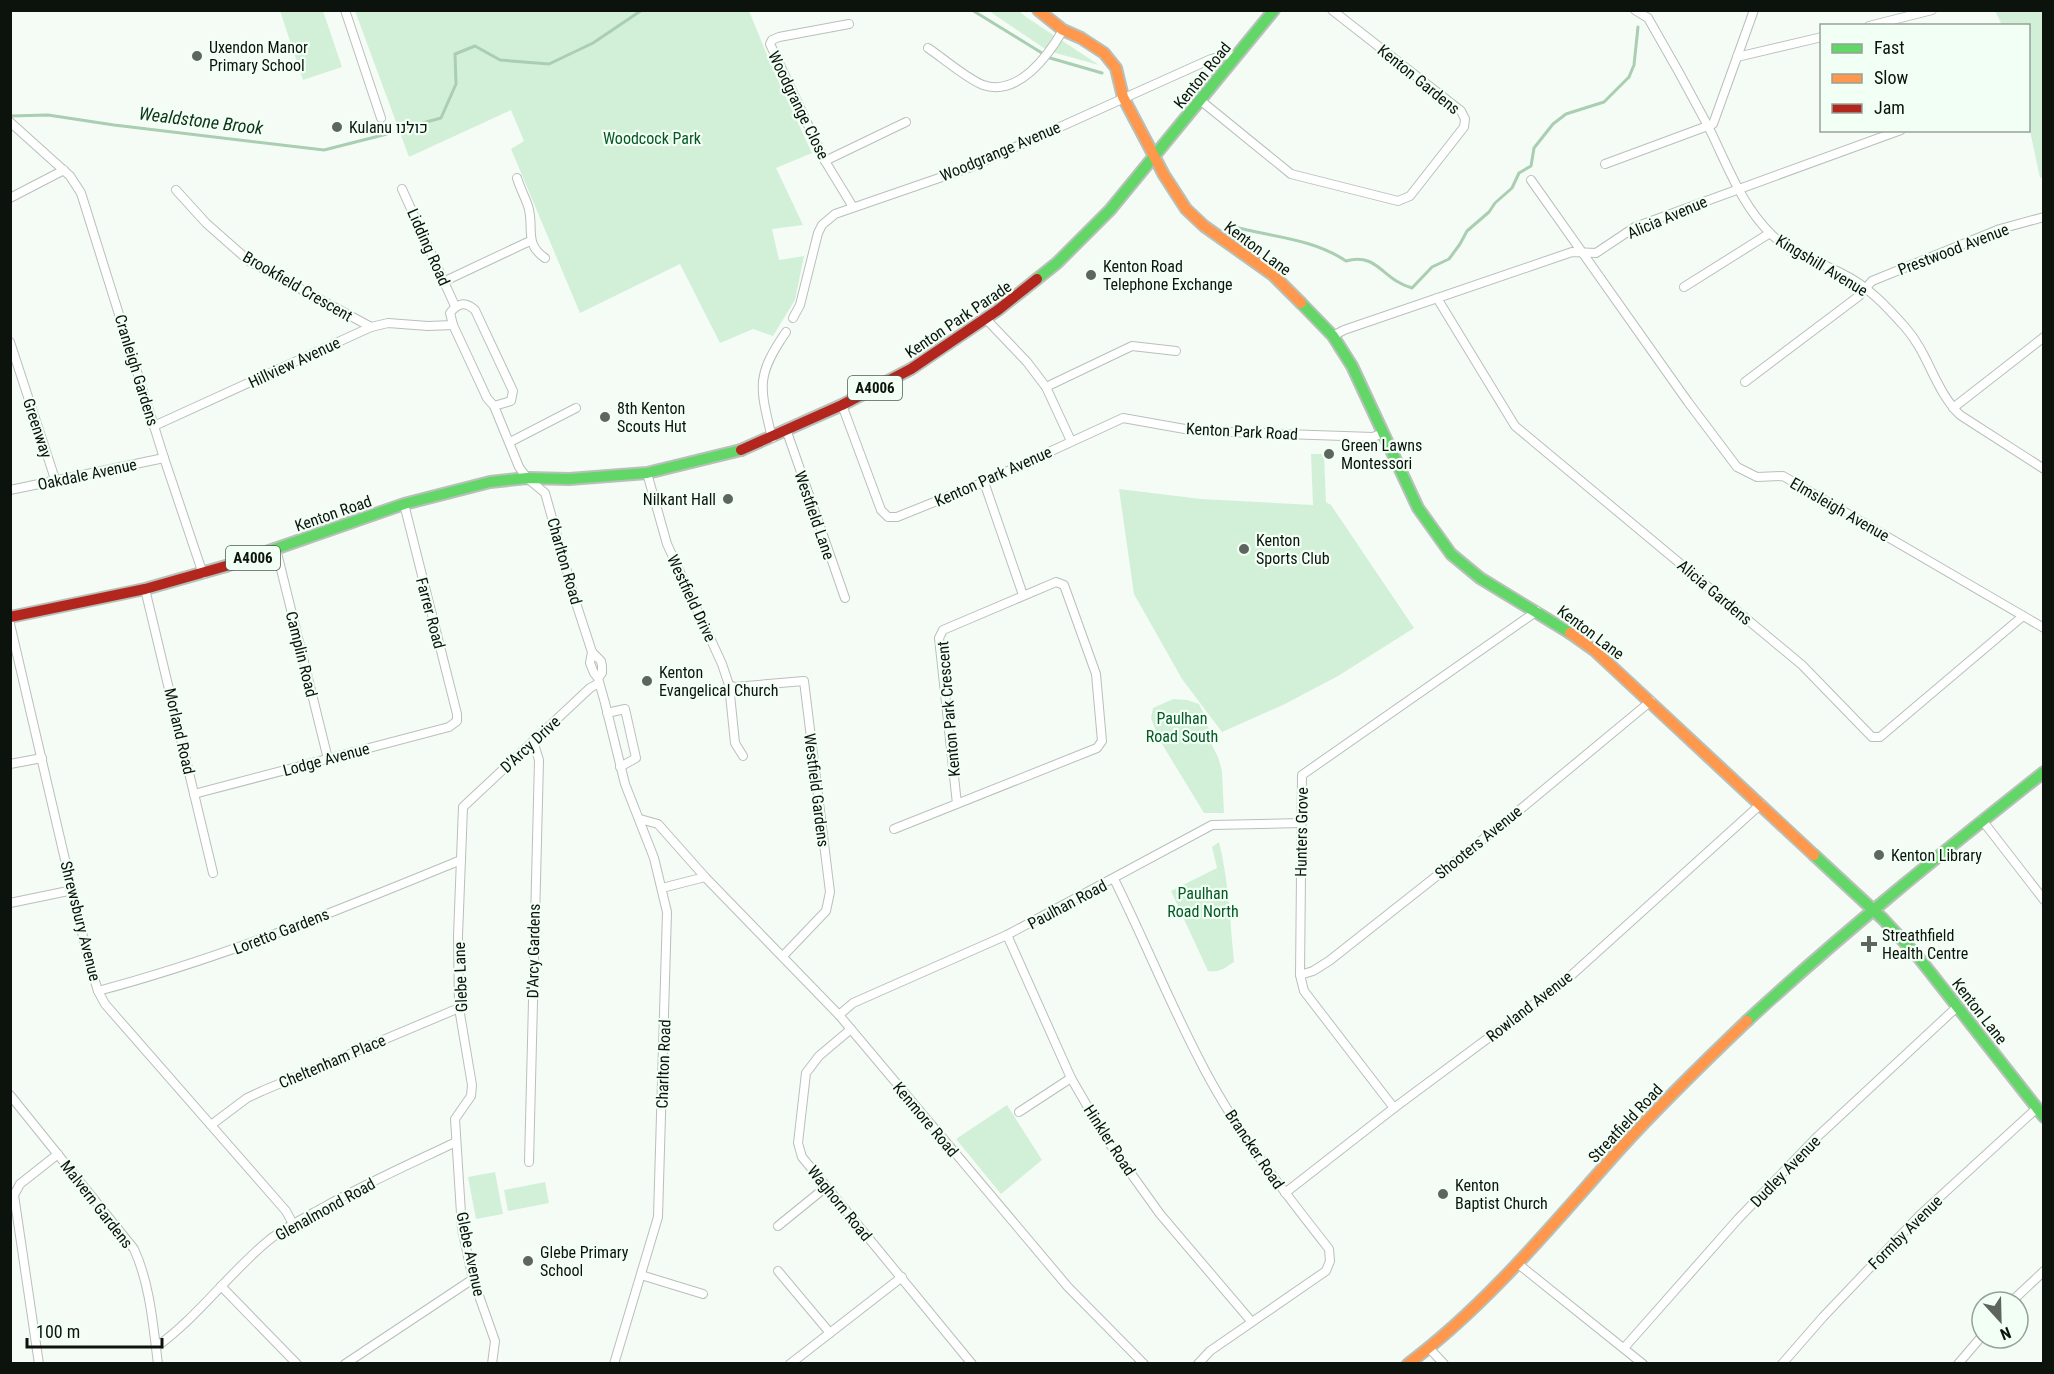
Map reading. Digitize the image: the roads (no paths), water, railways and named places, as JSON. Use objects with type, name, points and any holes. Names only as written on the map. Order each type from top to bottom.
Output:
[{"type":"street","points":[[345,10],[381,118]]},
{"type":"street","name":"Kenton Lane","points":[[1038,10],[1063,30],[1082,38],[1104,53],[1116,68],[1123,97],[1154,158],[1186,209],[1204,226],[1273,275],[1333,336],[1352,366],[1418,508],[1451,554],[1480,578],[1537,611],[1594,650],[1872,909],[1919,957],[2040,1113]]},
{"type":"street","name":"Kenton Road","points":[[1154,158],[1274,10]]},
{"type":"street","name":"Kenton Gardens","points":[[1200,100],[1291,174],[1398,201],[1410,196],[1464,127],[1465,118],[1461,111],[1332,10]]},
{"type":"street","name":"Kingshill Avenue","points":[[1635,10],[1648,18],[1708,127],[1737,188],[1755,217],[1783,245],[1845,275],[1866,288],[1918,344],[1935,382],[1953,408],[1960,415],[2043,469]]},
{"type":"street","points":[[1605,164],[1713,124],[1754,10]]},
{"type":"street","points":[[1877,24],[1932,10]]},
{"type":"street","name":"Woodgrange Close","points":[[849,24],[779,37],[772,40],[770,44],[825,161],[853,207]]},
{"type":"street","points":[[928,48],[976,81],[993,86],[1007,85],[1029,74],[1063,30]]},
{"type":"street","points":[[1737,57],[1820,37]]},
{"type":"street","name":"Woodgrange Avenue","points":[[793,318],[800,304],[822,225],[835,214],[971,167],[1211,59],[1226,55],[1237,56]]},
{"type":"street","name":"Cranleigh Gardens","points":[[11,122],[70,176],[81,193],[203,574]]},
{"type":"street","points":[[825,161],[906,122]]},
{"type":"street","name":"Alicia Avenue","points":[[1333,336],[1344,330],[1572,252],[1596,253],[1635,227],[1895,132]]},
{"type":"street","name":"Kenton Park Parade","points":[[527,477],[569,479],[647,473],[736,452],[787,432],[842,405],[911,369],[1024,291],[1073,248],[1110,210],[1154,158]]},
{"type":"street","points":[[10,198],[64,170]]},
{"type":"street","points":[[517,178],[528,206],[531,221],[530,241],[538,253],[545,258]]},
{"type":"street","name":"Elmsleigh Avenue","points":[[1532,180],[1737,467],[1757,477],[1783,476],[2043,628]]},
{"type":"street","name":"Lidding Road","points":[[402,189],[445,281],[453,309],[453,325],[487,398],[494,406]]},
{"type":"street","name":"Brookfield Crescent","points":[[176,190],[207,224],[249,261],[371,327]]},
{"type":"street","name":"Prestwood Avenue","points":[[1745,382],[1859,296],[1872,281],[2000,229],[2043,217]]},
{"type":"street","points":[[1684,287],[1770,233]]},
{"type":"street","points":[[445,281],[530,241]]},
{"type":"street","name":"Alicia Gardens","points":[[1437,298],[1515,426],[1802,665],[1872,737],[1880,737],[2023,616]]},
{"type":"street","points":[[439,324],[453,309],[463,303],[475,310],[513,391],[511,401],[494,406]]},
{"type":"street","name":"Kenton Park Avenue","points":[[842,405],[881,510],[888,517],[897,517],[984,482],[1071,441],[1046,387],[1027,362],[986,319]]},
{"type":"street","name":"Hillview Avenue","points":[[154,426],[371,327],[388,323],[453,325]]},
{"type":"street","points":[[772,438],[762,387],[764,371],[770,355],[786,332]]},
{"type":"street","points":[[1953,408],[2043,337]]},
{"type":"street","name":"Greenway","points":[[10,342],[55,479]]},
{"type":"street","points":[[1046,387],[1132,346],[1176,351]]},
{"type":"street","name":"Charlton Road","points":[[494,406],[519,468],[545,493],[592,652],[590,663],[598,680],[620,767],[654,858],[667,912],[658,1217],[614,1364]]},
{"type":"street","points":[[510,442],[576,408]]},
{"type":"street","name":"Kenton Park Road","points":[[1071,441],[1123,418],[1196,430],[1373,437],[1383,433]]},
{"type":"street","name":"Westfield Lane","points":[[787,432],[845,598]]},
{"type":"street","name":"Oakdale Avenue","points":[[10,490],[164,458]]},
{"type":"street","name":"Westfield Drive","points":[[647,473],[667,544],[722,664],[729,685],[735,743],[743,756]]},
{"type":"street","name":"Kenton Road","points":[[10,617],[145,589],[203,574],[404,504],[490,482],[527,477]]},
{"type":"street","points":[[984,482],[1023,595]]},
{"type":"street","name":"Farrer Road","points":[[404,504],[457,721]]},
{"type":"street","name":"Camplin Road","points":[[276,549],[328,759]]},
{"type":"street","name":"Kenton Park Crescent","points":[[894,829],[957,804],[1097,748],[1102,741],[1096,674],[1064,585],[1056,582],[1023,595],[943,630],[939,638],[957,804]]},
{"type":"street","name":"Morland Road","points":[[145,589],[213,873]]},
{"type":"street","name":"Hunters Grove","points":[[1394,1108],[1304,991],[1300,975],[1302,775],[1537,611]]},
{"type":"street","name":"Shrewsbury Avenue","points":[[10,624],[13,647],[98,992],[105,1004],[285,1211],[293,1224]]},
{"type":"street","name":"D'Arcy Drive","points":[[463,807],[598,680]]},
{"type":"street","name":"Westfield Gardens","points":[[729,685],[734,687],[804,681],[829,880],[829,902],[826,911],[783,956]]},
{"type":"street","name":"Shooters Avenue","points":[[1300,975],[1313,971],[1329,961],[1505,822],[1651,701]]},
{"type":"street","points":[[607,713],[625,709],[636,758],[620,767]]},
{"type":"street","name":"Lodge Avenue","points":[[194,794],[449,727],[457,721]]},
{"type":"street","name":"D'Arcy Gardens","points":[[529,1162],[539,760],[533,741]]},
{"type":"street","points":[[10,764],[42,758]]},
{"type":"street","name":"Streatfield Road","points":[[1408,1364],[1470,1314],[1673,1093],[1724,1044],[1872,909],[2043,772]]},
{"type":"street","name":"Rowland Avenue","points":[[1285,1193],[1564,981],[1761,804]]},
{"type":"street","name":"Glebe Lane","points":[[456,1142],[455,1119],[471,1096],[472,1084],[459,1008],[458,936],[463,807]]},
{"type":"street","name":"Kenmore Road","points":[[640,819],[658,825],[705,877],[839,1015],[1068,1287],[1144,1364]]},
{"type":"street","points":[[1982,820],[2043,900]]},
{"type":"street","name":"Paulhan Road","points":[[839,1015],[853,1003],[1007,935],[1212,825],[1301,823]]},
{"type":"street","name":"Loretto Gardens","points":[[98,992],[160,975],[289,930],[461,860]]},
{"type":"street","points":[[662,888],[705,877]]},
{"type":"street","name":"Brancker Road","points":[[1114,879],[1197,1056],[1244,1137],[1329,1250],[1330,1261],[1326,1271],[1251,1321],[1210,1351],[1198,1364]]},
{"type":"street","points":[[10,903],[73,890]]},
{"type":"street","name":"Hinkler Road","points":[[1007,935],[1071,1078],[1122,1163],[1160,1214],[1251,1321]]},
{"type":"street","name":"Dudley Avenue","points":[[1624,1348],[1738,1219],[1816,1138],[1958,1006]]},
{"type":"street","name":"Cheltenham Place","points":[[211,1125],[247,1098],[459,1008]]},
{"type":"street","name":"Waghorn Road","points":[[851,1029],[819,1056],[806,1073],[798,1143],[802,1156],[972,1364]]},
{"type":"street","points":[[1019,1112],[1071,1078]]},
{"type":"street","name":"Malvern Gardens","points":[[10,1095],[134,1249],[146,1283],[158,1364]]},
{"type":"street","name":"Formby Avenue","points":[[1782,1364],[1823,1317],[1920,1215],[2040,1113]]},
{"type":"street","name":"Glenalmond Road","points":[[156,1347],[176,1333],[269,1240],[348,1194],[456,1142]]},
{"type":"street","name":"Glebe Avenue","points":[[456,1142],[462,1229],[472,1279],[495,1341],[492,1364]]},
{"type":"street","points":[[39,1364],[14,1195],[20,1184],[58,1154]]},
{"type":"street","points":[[778,1226],[826,1186]]},
{"type":"street","points":[[1517,1263],[1643,1364]]},
{"type":"street","points":[[778,1271],[830,1333]]},
{"type":"street","points":[[2023,1290],[2043,1271]]},
{"type":"street","points":[[641,1275],[703,1294]]},
{"type":"street","points":[[790,1364],[902,1277]]},
{"type":"street","points":[[345,1364],[472,1279]]},
{"type":"street","points":[[221,1286],[297,1364]]},
{"type":"street","points":[[1430,1348],[1444,1364]]},
{"type":"street","points":[[1958,1364],[1970,1350]]},
{"type":"waterway","name":"Wealdstone Brook","points":[[404,128],[441,118],[456,84],[455,54],[475,46],[500,60],[549,64],[593,43],[642,10]]},
{"type":"waterway","name":"Wealdstone Brook","points":[[972,10],[1050,58],[1102,73]]},
{"type":"waterway","name":"Wealdstone Brook","points":[[1231,226],[1319,247],[1346,261],[1366,260],[1412,288],[1432,267],[1449,259],[1467,231],[1512,188],[1519,173],[1531,166],[1534,148],[1553,124],[1566,114],[1604,102],[1629,77],[1634,65],[1638,27]]},
{"type":"waterway","name":"Wealdstone Brook","points":[[10,116],[48,115],[324,150],[387,134]]},
{"type":"place","name":"Uxendon Manor Primary School","points":[[197,56]]},
{"type":"place","name":"Kulanu כולנו","points":[[337,127]]},
{"type":"place","name":"Kenton Road Telephone Exchange","points":[[1091,275]]},
{"type":"place","name":"8th Kenton Scouts Hut","points":[[605,417]]},
{"type":"place","name":"Green Lawns Montessori","points":[[1329,454]]},
{"type":"place","name":"Nilkant Hall","points":[[728,499]]},
{"type":"place","name":"Kenton Sports Club","points":[[1244,549]]},
{"type":"place","name":"Kenton Evangelical Church","points":[[647,681]]},
{"type":"place","name":"Kenton Library","points":[[1879,855]]},
{"type":"place","name":"Streathfield Health Centre","points":[[1869,944]]},
{"type":"place","name":"Kenton Baptist Church","points":[[1443,1194]]},
{"type":"place","name":"Glebe Primary School","points":[[528,1261]]},
{"type":"park label","name":"Woodcock Park","points":[[652,138]]},
{"type":"park label","name":"Paulhan Road South","points":[[1182,727]]},
{"type":"park label","name":"Paulhan Road North","points":[[1203,902]]}]
